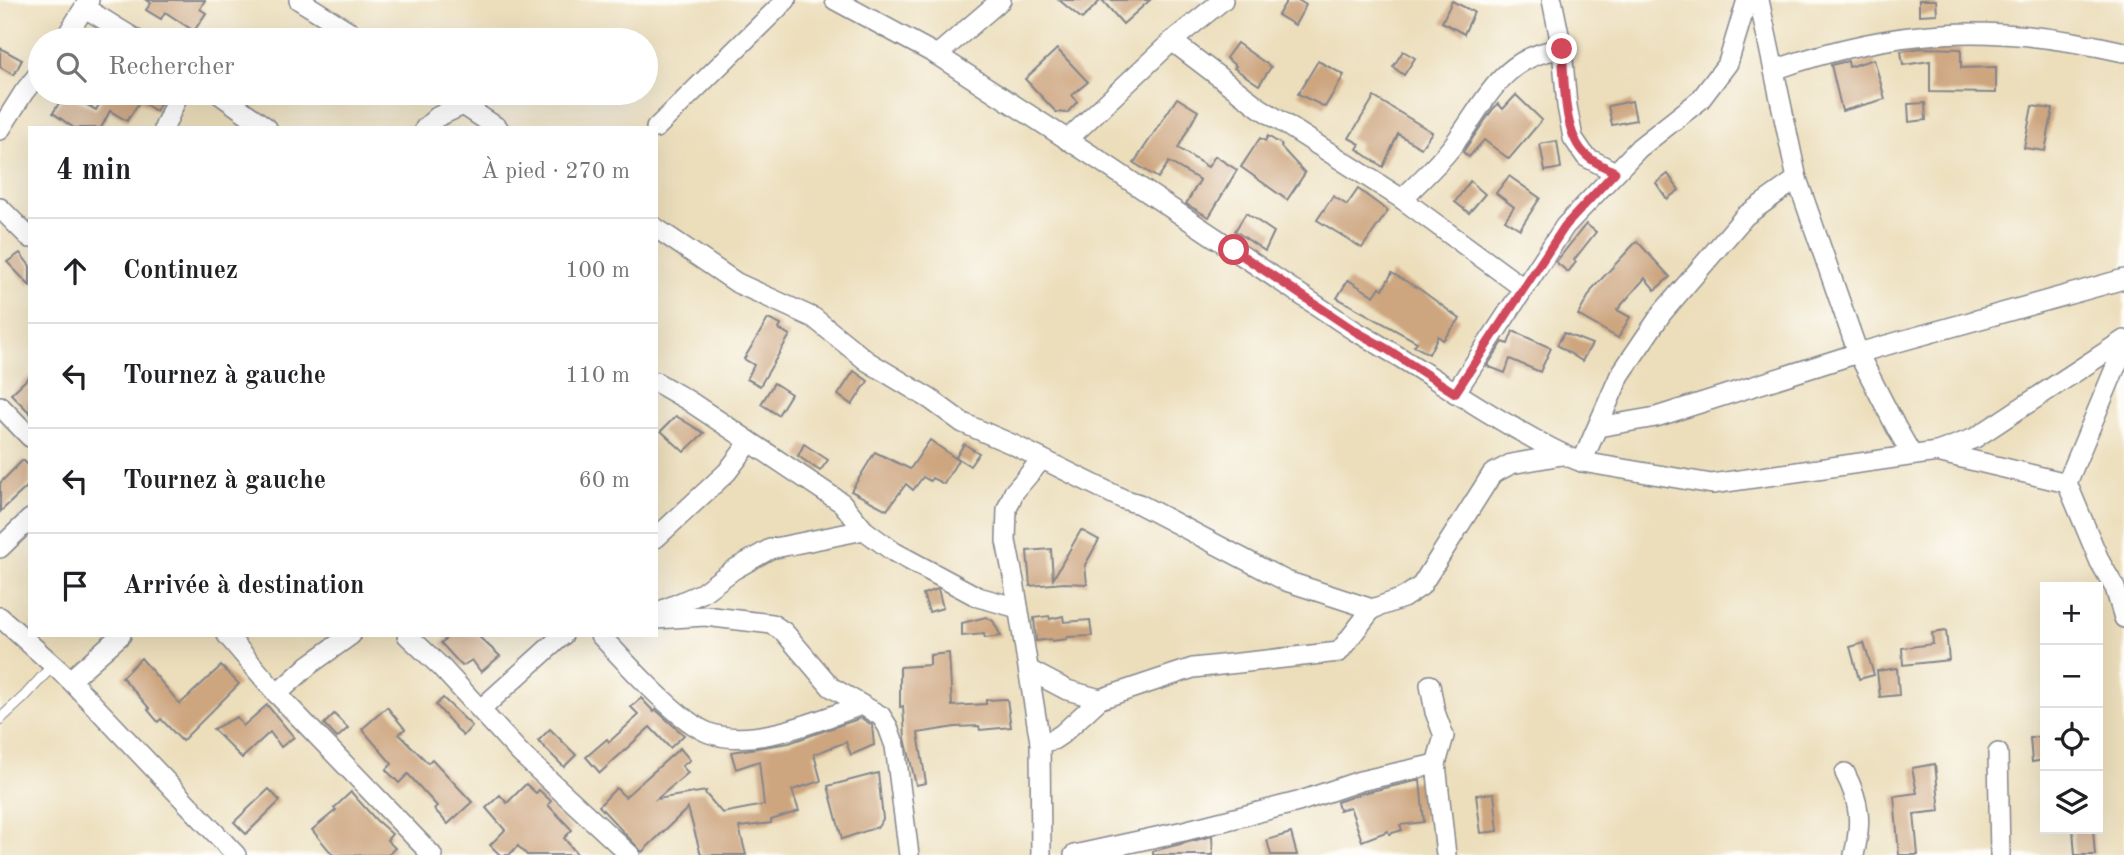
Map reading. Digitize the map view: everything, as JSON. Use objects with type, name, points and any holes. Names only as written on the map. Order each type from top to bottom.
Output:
[{"type":"street","points":[[299,0],[344,28]]},
{"type":"street","points":[[658,126],[786,0]]},
{"type":"street","points":[[835,0],[937,55],[1355,331],[1455,393],[1562,455],[1582,462],[1712,484],[1937,452],[1975,439],[2124,340]]},
{"type":"street","points":[[937,55],[1001,0]]},
{"type":"street","points":[[1067,140],[1172,41],[1223,0]]},
{"type":"street","points":[[1552,0],[1562,49],[1573,138],[1587,157],[1615,172]]},
{"type":"street","points":[[1455,393],[1565,226],[1639,148],[1700,100],[1728,63],[1747,0]]},
{"type":"street","points":[[1759,0],[1797,179],[1858,353],[1912,455]]},
{"type":"street","points":[[72,28],[87,4],[120,28]]},
{"type":"street","points":[[1774,70],[1860,44],[1913,35],[1967,32],[2073,41],[2124,52]]},
{"type":"street","points":[[1172,41],[1260,108],[1402,198],[1523,288]]},
{"type":"street","points":[[1402,198],[1454,144],[1493,85],[1532,55],[1562,49]]},
{"type":"street","points":[[0,130],[28,87]]},
{"type":"street","points":[[165,126],[174,105]]},
{"type":"street","points":[[235,105],[264,126]]},
{"type":"street","points":[[427,126],[437,117],[461,105]]},
{"type":"street","points":[[464,105],[495,126]]},
{"type":"street","points":[[1582,462],[1620,374],[1662,313],[1745,216],[1797,179]]},
{"type":"street","points":[[0,208],[28,236]]},
{"type":"street","points":[[658,229],[737,283],[814,318],[867,361],[930,399],[962,423],[1123,499],[1139,504],[1286,581],[1372,609]]},
{"type":"street","points":[[1598,427],[1656,417],[1858,353],[2124,279]]},
{"type":"street","points":[[2124,347],[2067,483],[2100,562],[2115,588],[2124,618]]},
{"type":"street","points":[[658,383],[842,503],[864,530],[894,552],[978,597],[1018,608]]},
{"type":"street","points":[[0,406],[28,435]]},
{"type":"street","points":[[658,536],[727,472],[750,442]]},
{"type":"street","points":[[1937,452],[2067,483]]},
{"type":"street","points":[[1040,742],[1053,740],[1062,734],[1100,699],[1193,668],[1339,652],[1372,609],[1403,598],[1421,586],[1492,474],[1511,464],[1562,455]]},
{"type":"street","points":[[1041,855],[1040,742],[1006,541],[1007,509],[1014,492],[1042,459]]},
{"type":"street","points":[[0,548],[28,521]]},
{"type":"street","points":[[658,612],[702,593],[733,570],[770,550],[864,530]]},
{"type":"street","points":[[658,619],[705,616],[772,625],[784,632],[831,687],[881,716],[895,746],[909,855]]},
{"type":"street","points":[[0,617],[70,680],[236,855]]},
{"type":"street","points":[[70,680],[119,637]]},
{"type":"street","points":[[229,637],[277,694],[432,855]]},
{"type":"street","points":[[277,694],[309,665],[348,637]]},
{"type":"street","points":[[409,637],[522,754],[630,855]]},
{"type":"street","points":[[481,709],[561,637]]},
{"type":"street","points":[[602,637],[670,706],[708,732],[730,737],[770,734],[804,726],[861,705]]},
{"type":"street","points":[[1029,670],[1067,690],[1100,699]]},
{"type":"street","points":[[1430,685],[1435,712],[1444,736],[1436,764],[1446,855]]},
{"type":"street","points":[[1998,753],[2000,855]]},
{"type":"street","points":[[1074,855],[1274,809],[1360,781],[1436,764]]},
{"type":"street","points":[[1845,773],[1855,792],[1860,815],[1854,855]]},
{"type":"lane","points":[[0,719],[52,666]]},
{"type":"building","points":[[146,0],[205,0],[200,9],[206,13],[196,28],[189,28],[165,12],[161,19],[146,10],[151,3]]},
{"type":"building","points":[[1059,0],[1101,0],[1082,19]]},
{"type":"building","points":[[1102,0],[1150,0],[1123,24]]},
{"type":"building","points":[[1287,0],[1298,0],[1306,5],[1295,25],[1278,15]]},
{"type":"building","points":[[1919,0],[1936,0],[1937,14],[1919,15]]},
{"type":"building","points":[[1452,1],[1474,12],[1464,34],[1442,22]]},
{"type":"building","points":[[1237,43],[1271,67],[1259,85],[1234,68],[1236,66],[1226,58]]},
{"type":"building","points":[[0,48],[22,60],[14,75],[0,67]]},
{"type":"building","points":[[1922,48],[1961,49],[1961,68],[1996,67],[1996,93],[1930,92],[1930,61],[1903,65],[1901,51]]},
{"type":"building","points":[[1057,49],[1088,82],[1072,95],[1077,102],[1067,113],[1056,112],[1025,79]]},
{"type":"building","points":[[1403,51],[1415,58],[1404,75],[1393,67]]},
{"type":"building","points":[[1874,59],[1885,99],[1842,111],[1831,65],[1848,61],[1849,67]]},
{"type":"building","points":[[1318,61],[1344,75],[1325,107],[1298,94]]},
{"type":"building","points":[[1516,95],[1542,120],[1509,159],[1484,140],[1469,157],[1463,152],[1493,109],[1498,104],[1503,109]]},
{"type":"building","points":[[1374,97],[1432,132],[1421,148],[1398,134],[1383,167],[1357,149],[1360,144],[1349,138]]},
{"type":"building","points":[[1177,98],[1198,111],[1178,148],[1208,167],[1215,156],[1237,170],[1209,217],[1186,204],[1200,180],[1169,162],[1158,178],[1134,163]]},
{"type":"building","points":[[1632,101],[1636,120],[1612,125],[1608,106]]},
{"type":"building","points":[[1925,103],[1926,120],[1909,122],[1908,104]]},
{"type":"building","points":[[58,105],[87,105],[96,110],[99,105],[137,105],[127,121],[110,111],[102,126],[71,126],[53,113]]},
{"type":"building","points":[[146,105],[159,105],[156,111]]},
{"type":"building","points":[[2032,106],[2053,109],[2045,151],[2024,148]]},
{"type":"building","points":[[1268,136],[1282,145],[1305,173],[1287,200],[1241,167],[1260,138],[1265,141]]},
{"type":"building","points":[[1557,141],[1561,168],[1545,171],[1540,144]]},
{"type":"building","points":[[1668,174],[1679,190],[1667,199],[1656,183]]},
{"type":"building","points":[[1509,176],[1540,198],[1520,229],[1505,220],[1514,207],[1496,193]]},
{"type":"building","points":[[1470,181],[1485,194],[1469,213],[1455,202]]},
{"type":"building","points":[[1358,189],[1388,211],[1362,248],[1317,220],[1333,196],[1347,205]]},
{"type":"building","points":[[1246,213],[1274,232],[1265,251],[1235,231]]},
{"type":"building","points":[[1586,224],[1596,232],[1568,272],[1556,262]]},
{"type":"building","points":[[1637,241],[1670,277],[1655,290],[1645,278],[1617,310],[1630,317],[1618,338],[1578,315],[1593,288]]},
{"type":"building","points":[[20,253],[28,263],[28,284],[7,262]]},
{"type":"building","points":[[1392,273],[1421,290],[1460,319],[1443,340],[1438,336],[1429,354],[1414,346],[1417,342],[1337,298],[1348,280],[1374,296],[1380,287],[1383,289]]},
{"type":"building","points":[[768,319],[781,325],[779,329],[790,335],[760,386],[747,379],[754,365],[744,359]]},
{"type":"building","points":[[1513,331],[1551,348],[1540,372],[1510,359],[1505,373],[1487,366],[1503,342],[1508,344]]},
{"type":"building","points":[[1564,333],[1592,344],[1582,361],[1557,345]]},
{"type":"building","points":[[854,371],[868,381],[852,405],[838,395]]},
{"type":"building","points":[[28,378],[28,411],[11,394]]},
{"type":"building","points":[[774,383],[791,394],[778,415],[761,404]]},
{"type":"building","points":[[676,416],[704,433],[684,452],[661,431]]},
{"type":"building","points":[[930,440],[958,460],[944,484],[923,477],[913,490],[906,484],[887,510],[851,491],[875,452],[910,469]]},
{"type":"building","points":[[804,444],[828,460],[820,471],[798,456]]},
{"type":"building","points":[[964,444],[979,453],[970,466],[956,457]]},
{"type":"building","points":[[23,460],[28,465],[28,486],[0,512],[0,483]]},
{"type":"building","points":[[1081,530],[1099,540],[1085,565],[1087,584],[1030,586],[1027,551],[1051,549],[1053,579]]},
{"type":"building","points":[[938,589],[943,608],[929,612],[923,594]]},
{"type":"building","points":[[1049,616],[1050,619],[1063,616],[1064,622],[1090,620],[1092,636],[1036,641],[1034,618]]},
{"type":"building","points":[[986,617],[993,621],[1001,636],[962,636],[962,623]]},
{"type":"building","points":[[1946,631],[1949,660],[1903,665],[1902,648],[1933,644],[1932,633]]},
{"type":"building","points":[[448,637],[479,637],[500,656],[481,672],[472,660],[462,666],[441,643]]},
{"type":"building","points":[[1864,643],[1874,675],[1859,679],[1850,647]]},
{"type":"building","points":[[949,653],[952,706],[986,704],[986,700],[1007,699],[1011,727],[980,730],[979,726],[955,727],[918,733],[926,783],[916,785],[905,738],[903,706],[900,707],[900,667],[930,665],[930,655]]},
{"type":"building","points":[[141,658],[180,704],[221,666],[239,684],[182,741],[161,719],[158,722],[122,677]]},
{"type":"building","points":[[1897,668],[1899,695],[1880,697],[1877,671]]},
{"type":"building","points":[[443,698],[472,726],[463,736],[436,705]]},
{"type":"building","points":[[641,698],[654,712],[656,710],[684,735],[670,748],[650,727],[600,773],[586,757],[607,739],[609,742],[639,715],[631,707]]},
{"type":"building","points":[[267,705],[294,737],[281,747],[270,732],[242,758],[213,729],[237,717],[243,726]]},
{"type":"building","points":[[387,707],[405,729],[399,734],[428,763],[432,759],[472,802],[448,824],[434,809],[437,806],[408,774],[399,783],[386,770],[392,764],[362,729]]},
{"type":"building","points":[[334,714],[348,728],[337,738],[324,724]]},
{"type":"building","points":[[861,718],[872,725],[874,745],[851,755],[846,742],[814,754],[821,781],[792,790],[799,811],[771,820],[771,823],[739,827],[746,855],[701,855],[688,808],[642,852],[599,806],[616,788],[625,797],[680,748],[690,760],[682,766],[688,773],[657,799],[706,791],[722,813],[764,805],[759,761],[736,769],[731,752],[789,743]]},
{"type":"building","points":[[550,729],[576,755],[564,767],[538,741]]},
{"type":"building","points":[[2040,737],[2040,761],[2032,762],[2030,738]]},
{"type":"building","points":[[1935,764],[1940,811],[1914,814],[1918,855],[1899,855],[1894,796],[1917,793],[1912,768]]},
{"type":"building","points":[[878,773],[883,819],[878,827],[842,839],[828,786]]},
{"type":"building","points":[[1420,780],[1424,822],[1400,825],[1402,830],[1389,834],[1388,831],[1362,841],[1350,807],[1339,810],[1337,802]]},
{"type":"building","points":[[526,784],[536,793],[539,790],[551,801],[548,805],[572,830],[564,838],[578,855],[527,855],[518,846],[509,855],[500,855],[490,845],[505,830],[486,808],[500,795],[507,803]]},
{"type":"building","points":[[269,789],[280,801],[246,834],[234,822]]},
{"type":"building","points":[[351,792],[392,834],[387,840],[395,848],[388,855],[333,855],[312,830],[336,810],[334,808]]},
{"type":"building","points":[[1494,793],[1498,831],[1481,833],[1476,795]]},
{"type":"building","points":[[1291,833],[1297,855],[1271,855],[1267,840]]},
{"type":"building","points":[[2073,834],[2093,834],[2095,855],[2075,855]]},
{"type":"building","points":[[1212,836],[1213,855],[1153,855],[1153,851]]},
{"type":"route","points":[[1234,250],[1355,331],[1455,393],[1565,226],[1615,172],[1587,157],[1573,138],[1562,49]]}]
